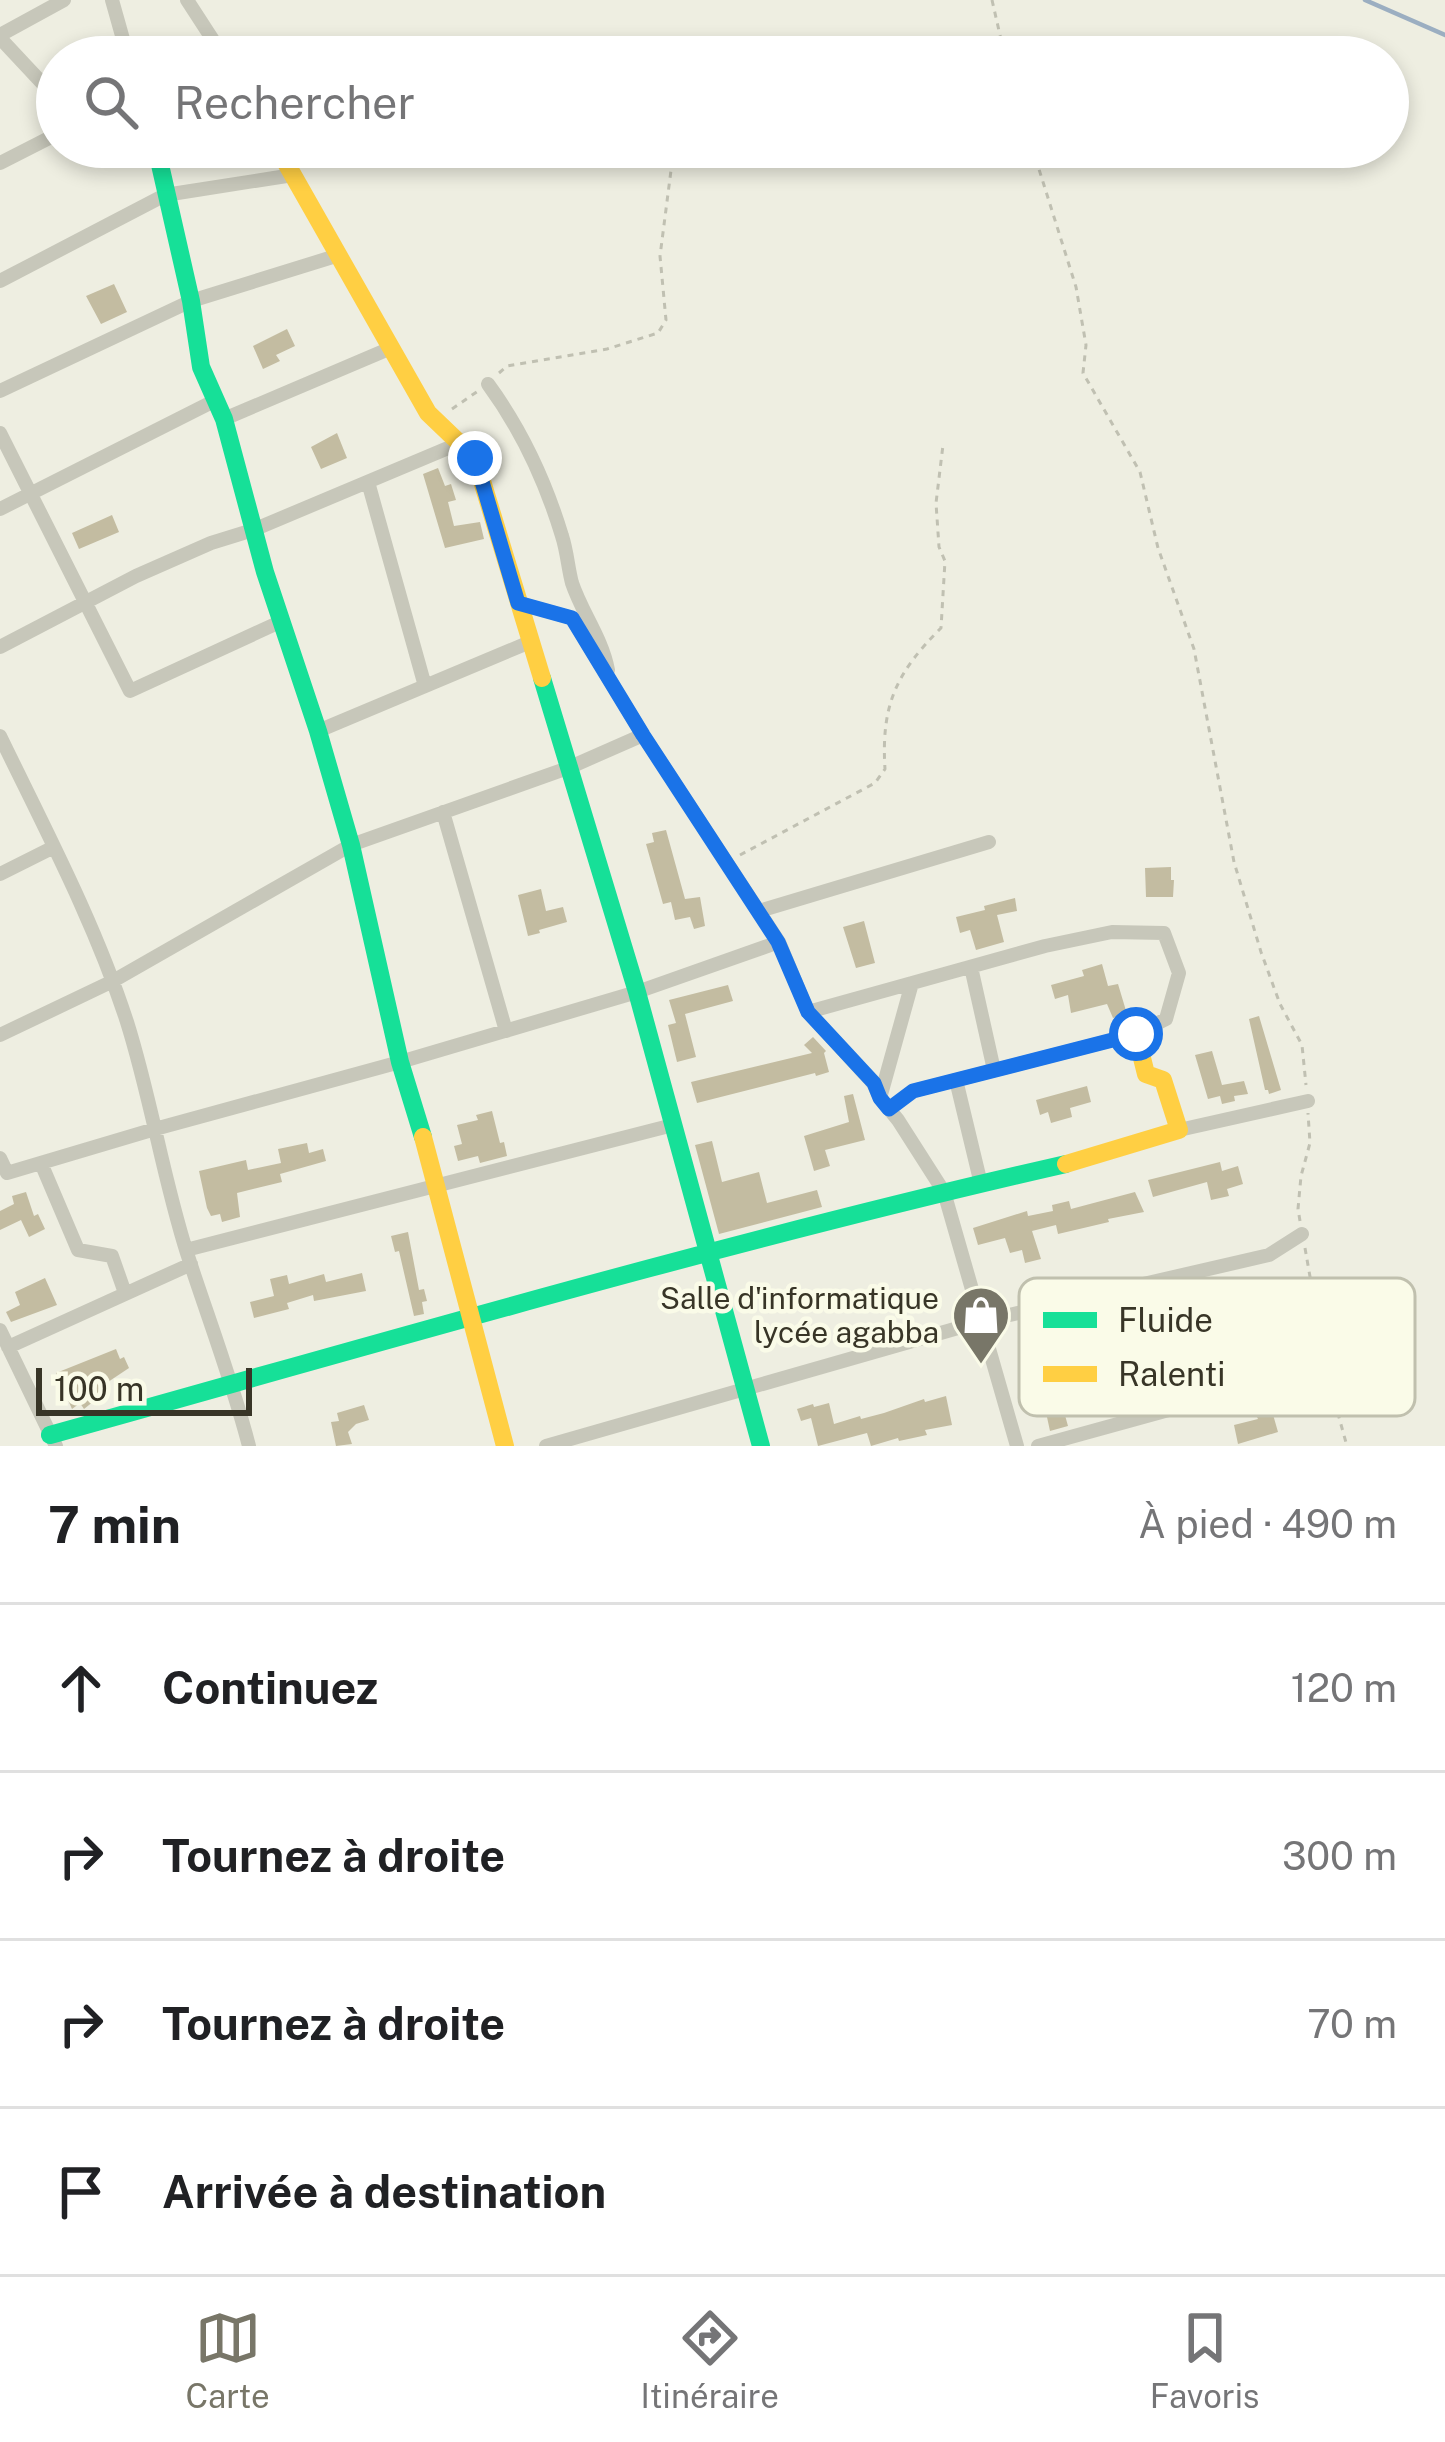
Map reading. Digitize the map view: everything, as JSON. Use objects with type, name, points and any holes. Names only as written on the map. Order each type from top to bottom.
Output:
[{"type":"street","points":[[36,76],[0,36],[64,0]]},
{"type":"street","points":[[112,0],[122,36]]},
{"type":"street","points":[[187,0],[206,36]]},
{"type":"street","points":[[0,163],[36,145]]},
{"type":"street","points":[[162,168],[201,367],[224,419],[253,530],[351,845],[400,1062],[505,1446]]},
{"type":"street","points":[[289,168],[428,413],[475,458],[638,992],[761,1446]]},
{"type":"street","points":[[0,281],[165,195],[293,175]]},
{"type":"street","points":[[0,391],[190,301],[339,255]]},
{"type":"street","points":[[224,419],[392,349]]},
{"type":"street","points":[[488,384],[508,410],[547,492],[573,585],[604,649],[609,680]]},
{"type":"street","points":[[0,509],[216,400]]},
{"type":"street","points":[[0,433],[130,692],[282,621]]},
{"type":"street","points":[[0,647],[84,601],[211,542],[253,530],[460,443]]},
{"type":"street","points":[[368,482],[424,686]]},
{"type":"street","points":[[518,603],[572,618],[778,942],[808,1012],[874,1083],[944,1192],[1017,1446]]},
{"type":"street","points":[[318,731],[530,642]]},
{"type":"street","points":[[0,1035],[113,981],[351,845],[568,768],[643,735]]},
{"type":"street","points":[[1,740],[55,847],[113,981],[188,1257],[233,1382],[249,1446]]},
{"type":"street","points":[[443,812],[506,1031]]},
{"type":"street","points":[[759,911],[989,842]]},
{"type":"street","points":[[0,874],[55,847]]},
{"type":"street","points":[[808,1012],[1045,946],[1112,932],[1164,933],[1179,973],[1166,1019],[1136,1034],[913,1091],[885,1104]]},
{"type":"street","points":[[0,1158],[7,1173],[638,992],[778,942]]},
{"type":"street","points":[[970,967],[994,1070]]},
{"type":"street","points":[[885,1104],[912,983]]},
{"type":"street","points":[[1136,1034],[1146,1074],[1163,1080],[1179,1130]]},
{"type":"street","points":[[956,1080],[981,1184]]},
{"type":"street","points":[[0,1330],[53,1441],[233,1382],[472,1317],[944,1192],[1085,1160],[1179,1130],[1308,1101]]},
{"type":"street","points":[[8,1347],[125,1294],[188,1257],[436,1185],[673,1125]]},
{"type":"street","points":[[41,1163],[78,1250],[112,1256],[125,1294]]},
{"type":"street","points":[[1169,1278],[1269,1255],[1301,1234]]},
{"type":"street","points":[[546,1446],[1019,1313]]},
{"type":"street","points":[[1038,1446],[1146,1416]]},
{"type":"path","points":[[992,0],[1000,36]]},
{"type":"path","points":[[436,421],[507,366],[607,349],[658,333],[666,320],[660,256],[671,168]]},
{"type":"path","points":[[1039,168],[1076,286],[1085,345],[1083,373],[1140,472],[1158,548],[1194,650],[1234,862],[1280,1004],[1302,1045],[1310,1143],[1300,1176],[1298,1209],[1312,1278]]},
{"type":"path","points":[[728,862],[875,783],[885,770],[883,735],[893,694],[913,656],[941,628],[945,560],[939,547],[936,503],[943,445]]},
{"type":"path","points":[[1339,1416],[1347,1446]]},
{"type":"building","points":[[114,284],[127,312],[101,324],[86,296]]},
{"type":"building","points":[[287,329],[295,346],[276,355],[280,361],[263,369],[253,346]]},
{"type":"building","points":[[337,433],[347,458],[321,469],[311,447]]},
{"type":"building","points":[[438,468],[456,500],[448,502],[454,526],[480,522],[484,539],[445,548],[423,474]]},
{"type":"building","points":[[112,515],[119,532],[79,549],[72,533]]},
{"type":"building","points":[[666,830],[685,899],[700,897],[705,926],[694,929],[690,917],[675,920],[671,902],[663,904],[646,844],[654,842],[652,833]]},
{"type":"building","points":[[1171,867],[1173,897],[1146,897],[1145,868]]},
{"type":"building","points":[[541,889],[546,911],[563,907],[567,922],[528,936],[518,895]]},
{"type":"building","points":[[1015,898],[1017,911],[997,915],[1004,942],[976,950],[970,930],[960,933],[956,917]]},
{"type":"building","points":[[864,921],[875,963],[856,968],[843,927]]},
{"type":"building","points":[[1102,964],[1108,986],[1118,984],[1127,1014],[1113,1018],[1107,1004],[1071,1013],[1068,995],[1055,999],[1051,985],[1084,976],[1082,970]]},
{"type":"building","points":[[728,985],[733,1001],[685,1014],[696,1057],[677,1062],[668,1025],[676,1023],[669,1000]]},
{"type":"building","points":[[1259,1016],[1281,1090],[1269,1094],[1249,1019]]},
{"type":"building","points":[[813,1037],[826,1051],[829,1072],[697,1103],[691,1082],[812,1053],[804,1045]]},
{"type":"building","points":[[1212,1051],[1222,1085],[1244,1081],[1248,1094],[1222,1104],[1220,1096],[1208,1099],[1195,1055]]},
{"type":"building","points":[[1087,1086],[1091,1102],[1070,1108],[1072,1117],[1051,1123],[1048,1112],[1040,1115],[1036,1100]]},
{"type":"building","points":[[853,1094],[865,1140],[825,1150],[830,1166],[814,1171],[804,1136],[849,1122],[844,1096]]},
{"type":"building","points":[[492,1111],[507,1156],[480,1163],[478,1156],[458,1161],[454,1146],[462,1144],[457,1125]]},
{"type":"building","points":[[712,1141],[722,1182],[759,1172],[767,1203],[817,1190],[822,1207],[719,1234],[695,1145]]},
{"type":"building","points":[[307,1143],[309,1153],[323,1149],[326,1161],[280,1174],[282,1182],[237,1193],[240,1217],[222,1222],[220,1214],[211,1216],[199,1171],[246,1160],[248,1170],[281,1163],[278,1149]]},
{"type":"building","points":[[1220,1162],[1222,1171],[1238,1166],[1243,1184],[1227,1189],[1229,1196],[1211,1200],[1207,1182],[1153,1197],[1148,1180]]},
{"type":"building","points":[[26,1192],[34,1216],[38,1214],[45,1229],[29,1237],[21,1220],[0,1230],[0,1211],[14,1204],[12,1196]]},
{"type":"building","points":[[1135,1192],[1144,1212],[1058,1234],[1056,1225],[1032,1231],[1041,1259],[1025,1263],[1022,1250],[1010,1253],[1005,1238],[978,1245],[973,1228],[1027,1211],[1028,1216],[1053,1211],[1052,1205],[1069,1201],[1071,1209]]},
{"type":"building","points":[[408,1232],[419,1290],[424,1289],[427,1301],[422,1302],[424,1314],[414,1316],[391,1236]]},
{"type":"building","points":[[362,1273],[366,1291],[314,1301],[313,1295],[287,1303],[289,1309],[254,1318],[250,1302],[274,1296],[270,1279],[287,1275],[289,1284],[324,1274],[326,1282]]},
{"type":"building","points":[[45,1278],[57,1305],[11,1322],[6,1312],[20,1305],[15,1292]]},
{"type":"building","points":[[116,1349],[129,1368],[99,1388],[84,1409],[80,1403],[72,1409],[56,1373]]},
{"type":"building","points":[[946,1396],[952,1425],[871,1446],[867,1433],[818,1446],[811,1418],[801,1421],[797,1409],[829,1403],[834,1424]]},
{"type":"building","points":[[364,1405],[369,1420],[348,1432],[352,1444],[336,1446],[331,1422],[339,1421],[337,1413]]},
{"type":"building","points":[[1047,1416],[1065,1416],[1068,1426],[1050,1431]]},
{"type":"building","points":[[1273,1416],[1278,1432],[1238,1444],[1234,1425]]},
{"type":"waterway","points":[[1365,0],[1445,35]]},
{"type":"traffic: fast","points":[[161,168],[201,367],[224,419],[265,572],[351,845],[400,1062],[423,1137]]},
{"type":"traffic: fast","points":[[542,678],[637,992],[761,1446]]},
{"type":"traffic: fast","points":[[50,1435],[683,1259],[1066,1164]]},
{"type":"traffic: slow","points":[[289,168],[428,413],[475,458],[542,678]]},
{"type":"traffic: slow","points":[[1066,1164],[1179,1130],[1163,1080],[1146,1074],[1136,1034]]},
{"type":"traffic: slow","points":[[423,1137],[505,1446]]},
{"type":"place","name":"Salle d'informatique lycée agabba","points":[[981,1366]]},
{"type":"route","points":[[475,458],[518,603],[572,618],[778,942],[808,1012],[874,1083],[889,1109],[913,1091],[1136,1034]]}]
